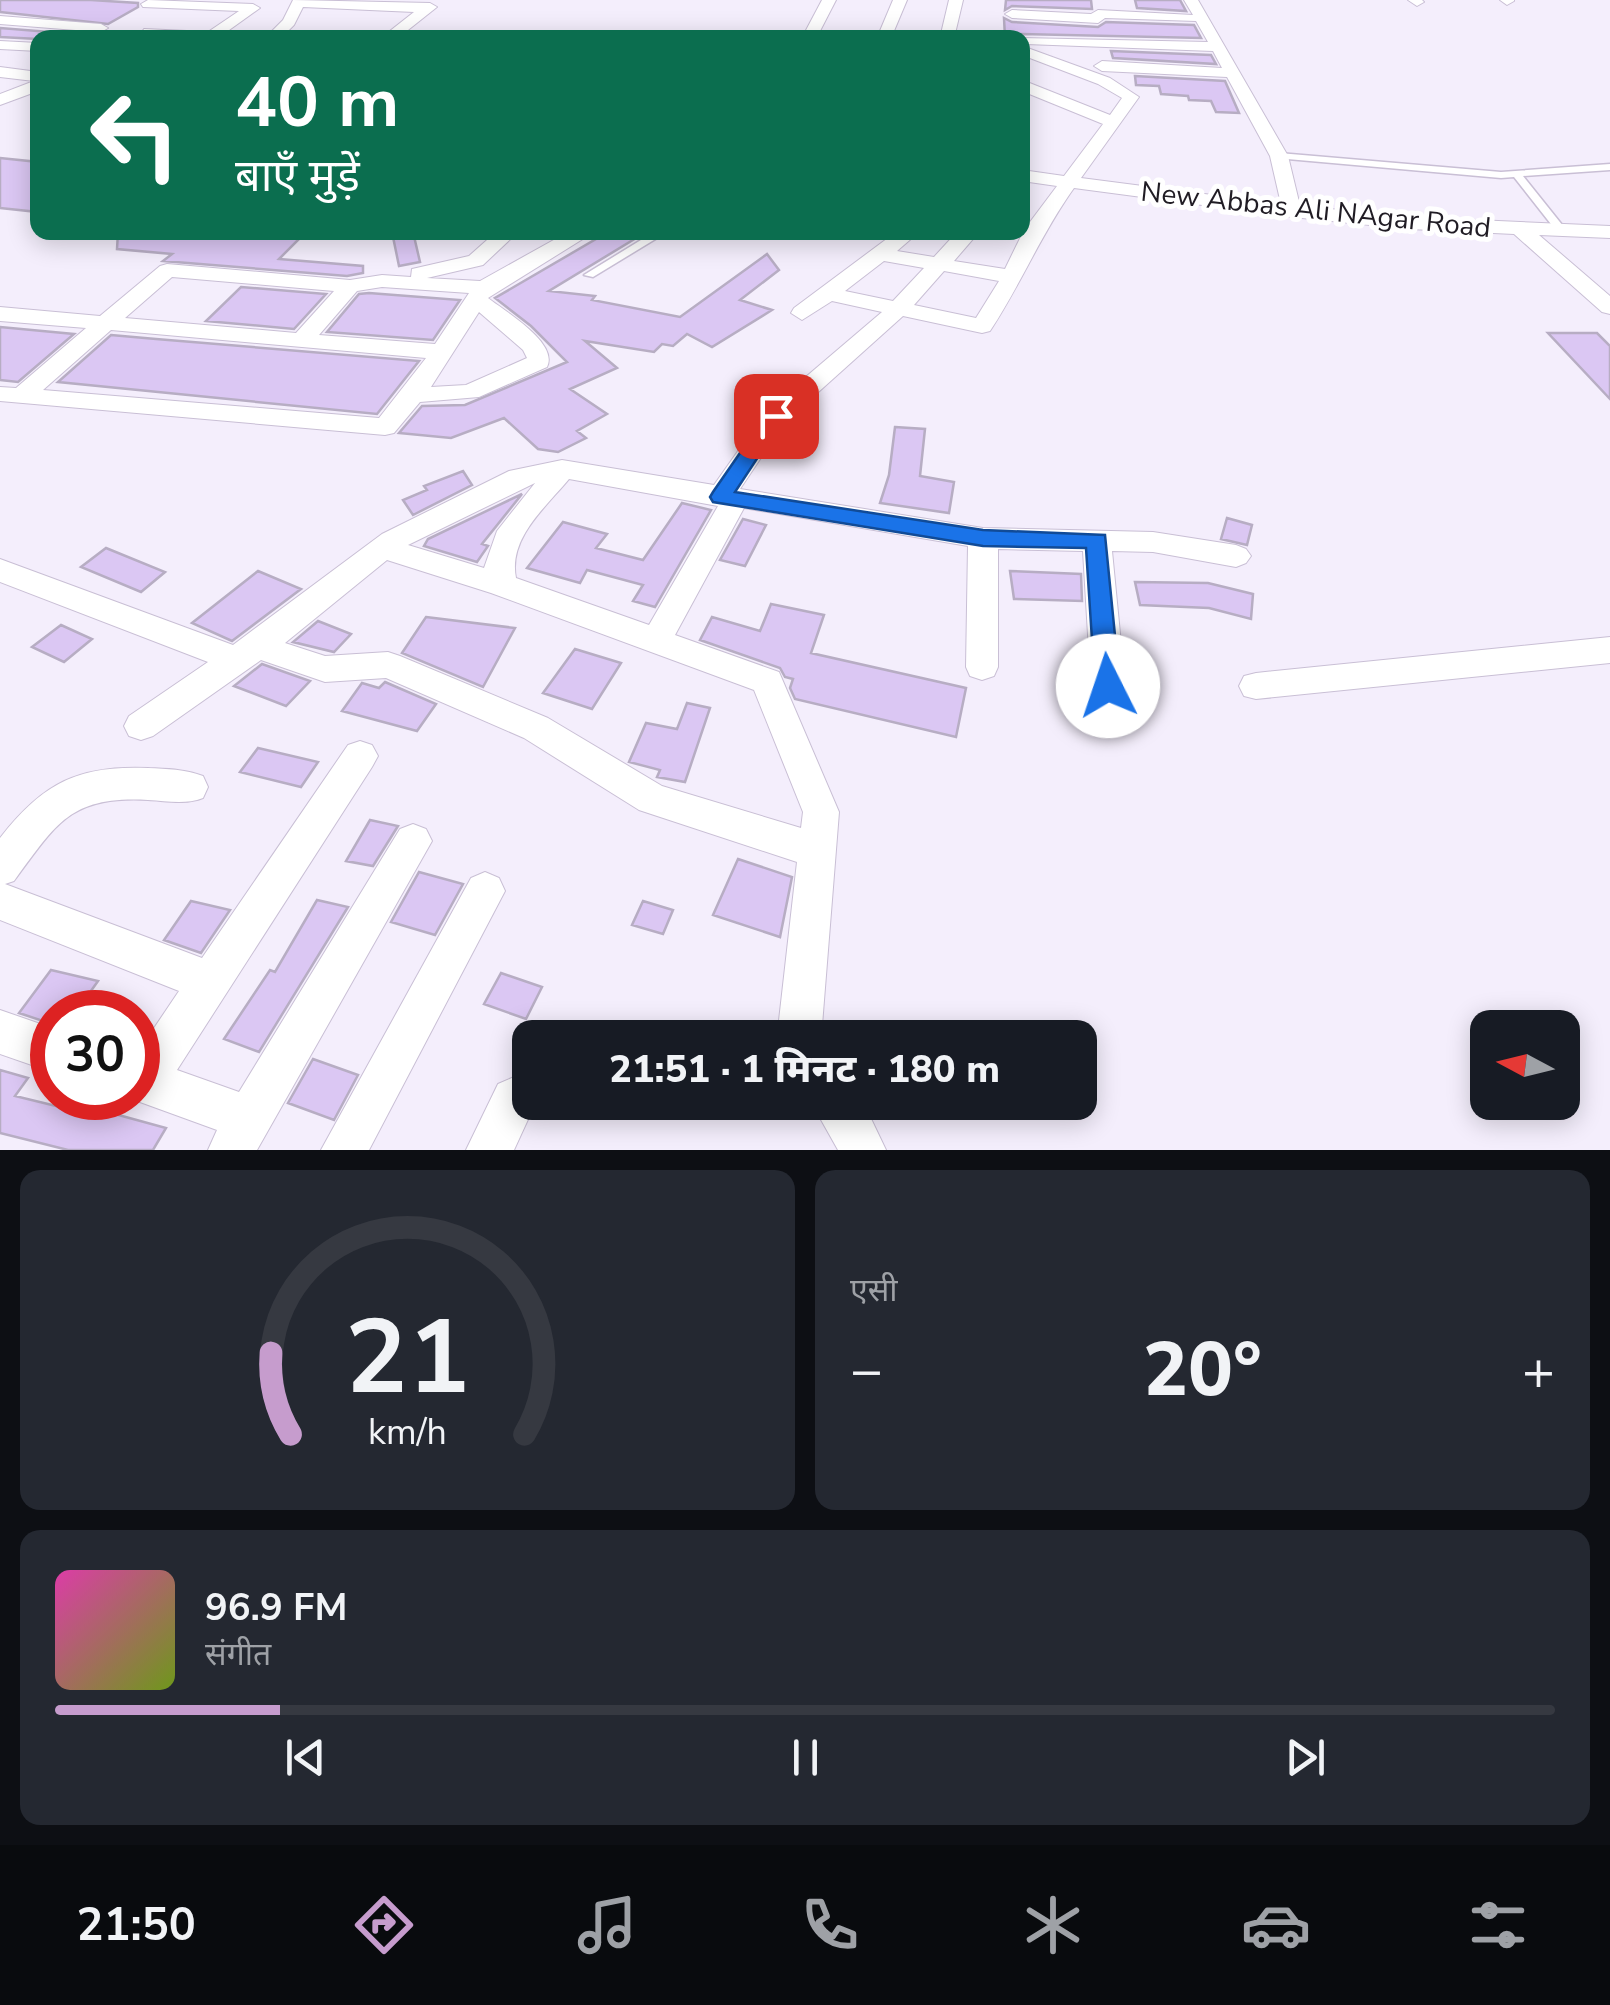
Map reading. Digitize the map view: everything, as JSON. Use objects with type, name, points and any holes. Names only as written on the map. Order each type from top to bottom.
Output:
[{"type":"street","points":[[813,30],[828,0]]},
{"type":"street","points":[[887,30],[900,0]]},
{"type":"street","points":[[949,30],[956,0]]},
{"type":"street","points":[[1191,0],[1280,156],[1292,211]]},
{"type":"street","points":[[280,30],[299,1],[433,4]]},
{"type":"street","points":[[133,12],[152,2],[253,8],[220,30]]},
{"type":"street","points":[[392,30],[433,4]]},
{"type":"street","points":[[1,21],[30,7]]},
{"type":"street","points":[[1012,14],[1098,11],[1191,19]]},
{"type":"street","points":[[1098,11],[1103,74]]},
{"type":"street","points":[[98,30],[117,20]]},
{"type":"street","points":[[1,21],[101,28]]},
{"type":"street","points":[[289,22],[308,22]]},
{"type":"street","points":[[0,45],[30,47]]},
{"type":"street","points":[[1030,45],[1217,47]]},
{"type":"street","points":[[1030,47],[1103,74],[1132,97],[1030,226]]},
{"type":"street","points":[[0,69],[30,64]]},
{"type":"street","points":[[0,69],[30,78]]},
{"type":"street","points":[[1103,74],[1233,73]]},
{"type":"street","points":[[0,100],[30,81]]},
{"type":"street","points":[[1030,88],[1115,123]]},
{"type":"street","name":"New Abbas Ali NAgar Road","points":[[1030,178],[1292,211],[1521,230],[1610,232]]},
{"type":"street","points":[[1521,230],[1606,301]]},
{"type":"street","points":[[10,395],[104,324],[166,270],[350,286],[476,260],[499,240]]},
{"type":"street","points":[[10,395],[385,427],[413,395],[482,294],[571,240]]},
{"type":"street","points":[[802,314],[898,240]]},
{"type":"street","points":[[656,641],[728,498],[776,416],[897,310],[962,240]]},
{"type":"street","points":[[830,294],[982,326],[1012,277],[1024,240]]},
{"type":"street","points":[[880,254],[1012,277]]},
{"type":"street","points":[[382,281],[482,294],[538,354],[539,362],[470,392],[413,395]]},
{"type":"street","points":[[302,341],[350,286]]},
{"type":"street","points":[[0,314],[441,352]]},
{"type":"street","points":[[502,585],[497,564],[501,548],[562,469]]},
{"type":"street","points":[[142,726],[247,653],[382,548],[525,474],[562,469],[983,538],[1153,542],[1236,556]]},
{"type":"street","points":[[982,667],[983,538]]},
{"type":"street","points":[[1097,541],[1108,686]]},
{"type":"street","points":[[382,548],[502,585],[767,681],[821,812],[799,1020]]},
{"type":"street","points":[[0,570],[247,653],[324,669],[388,664],[536,728],[652,799],[816,850]]},
{"type":"street","points":[[1256,686],[1610,650]]},
{"type":"street","points":[[160,1053],[360,756]]},
{"type":"street","points":[[0,868],[30,827],[72,792],[107,782],[190,788]]},
{"type":"street","points":[[160,1090],[241,1135],[413,841]]},
{"type":"street","points":[[344,1150],[486,891]]},
{"type":"street","points":[[0,901],[210,982]]},
{"type":"street","points":[[0,1032],[30,1042]]},
{"type":"street","points":[[489,1150],[512,1104]]},
{"type":"street","points":[[848,1120],[863,1150]]},
{"type":"lane","points":[[1280,156],[1517,175],[1610,167]]},
{"type":"lane","points":[[1517,175],[1562,231]]},
{"type":"lane","points":[[589,276],[649,240]]},
{"type":"building","points":[[0,0],[91,0],[138,3],[138,7],[108,24],[0,12]]},
{"type":"building","points":[[1006,0],[1091,0],[1092,9],[1012,6],[1005,10]]},
{"type":"building","points":[[1135,0],[1180,0],[1186,11],[1137,8]]},
{"type":"building","points":[[1004,18],[1012,22],[1098,27],[1106,22],[1194,25],[1201,38],[1030,34],[1030,30],[1005,30]]},
{"type":"building","points":[[0,28],[30,30],[30,39],[0,37]]},
{"type":"building","points":[[1111,51],[1211,55],[1216,64],[1113,58]]},
{"type":"building","points":[[1135,76],[1225,81],[1239,113],[1216,112],[1211,101],[1161,94],[1159,86],[1136,85]]},
{"type":"building","points":[[0,158],[30,161],[30,211],[0,208]]},
{"type":"building","points":[[118,240],[298,240],[279,259],[363,266],[363,273],[347,276],[163,261],[172,254],[117,249]]},
{"type":"building","points":[[394,240],[415,240],[420,262],[399,266]]},
{"type":"building","points":[[594,240],[633,240],[549,291],[595,296],[592,300],[680,317],[767,254],[779,270],[740,300],[772,310],[712,347],[687,334],[673,346],[662,344],[654,352],[585,341],[617,368],[570,389],[607,414],[577,431],[586,438],[558,452],[538,449],[504,418],[451,438],[399,433],[422,406],[465,405],[567,362],[495,298]]},
{"type":"building","points":[[241,287],[326,294],[294,329],[206,321]]},
{"type":"building","points":[[359,294],[460,300],[433,340],[327,332]]},
{"type":"building","points":[[0,327],[74,334],[18,382],[0,380]]},
{"type":"building","points":[[1548,333],[1597,333],[1610,346],[1610,399]]},
{"type":"building","points":[[111,335],[419,361],[377,414],[58,382]]},
{"type":"building","points":[[895,427],[925,429],[920,476],[954,482],[949,513],[880,503],[889,475]]},
{"type":"building","points":[[463,471],[472,485],[413,515],[403,500],[427,490],[424,486]]},
{"type":"building","points":[[522,494],[482,544],[488,546],[477,562],[424,546],[428,539]]},
{"type":"building","points":[[682,503],[711,510],[655,607],[633,601],[643,585],[587,570],[580,583],[527,568],[563,522],[607,534],[596,548],[643,560]]},
{"type":"building","points":[[1227,518],[1252,525],[1247,545],[1221,539]]},
{"type":"building","points":[[743,519],[766,525],[745,566],[720,560]]},
{"type":"building","points":[[106,548],[165,572],[141,592],[81,567]]},
{"type":"building","points":[[258,571],[301,589],[232,641],[192,623]]},
{"type":"building","points":[[1010,571],[1081,574],[1082,601],[1014,599]]},
{"type":"building","points":[[1135,582],[1208,583],[1253,594],[1251,619],[1209,608],[1140,605]]},
{"type":"building","points":[[771,604],[824,615],[811,653],[966,688],[956,737],[795,699],[790,688],[793,679],[785,677],[780,668],[700,640],[712,617],[760,631]]},
{"type":"building","points":[[426,617],[515,628],[483,687],[402,653]]},
{"type":"building","points":[[318,621],[351,634],[334,652],[293,642]]},
{"type":"building","points":[[61,625],[92,639],[64,662],[32,647]]},
{"type":"building","points":[[575,649],[621,663],[592,709],[543,693]]},
{"type":"building","points":[[262,664],[310,681],[286,706],[234,686]]},
{"type":"building","points":[[385,682],[436,704],[417,731],[342,711],[362,683],[379,688]]},
{"type":"building","points":[[687,703],[710,708],[685,782],[657,777],[660,770],[629,762],[646,723],[677,729]]},
{"type":"building","points":[[258,748],[318,762],[301,787],[240,772]]},
{"type":"building","points":[[370,820],[398,826],[373,866],[346,861]]},
{"type":"building","points":[[738,859],[792,877],[780,937],[713,915]]},
{"type":"building","points":[[419,872],[463,884],[435,935],[391,922]]},
{"type":"building","points":[[317,900],[348,907],[259,1052],[224,1039],[270,970],[275,972]]},
{"type":"building","points":[[191,901],[230,910],[201,953],[164,940]]},
{"type":"building","points":[[643,901],[673,910],[663,934],[632,925]]},
{"type":"building","points":[[51,970],[98,981],[92,990],[36,990]]},
{"type":"building","points":[[501,973],[542,987],[526,1019],[484,1004]]},
{"type":"building","points":[[30,998],[30,1017],[19,1013]]},
{"type":"building","points":[[313,1059],[358,1075],[334,1120],[288,1103]]},
{"type":"building","points":[[0,1070],[28,1078],[15,1096],[30,1100],[30,1120],[137,1120],[166,1128],[153,1150],[68,1150],[0,1133]]},
{"type":"route","points":[[776,416],[720,497],[983,538],[1097,541],[1108,686]]}]
